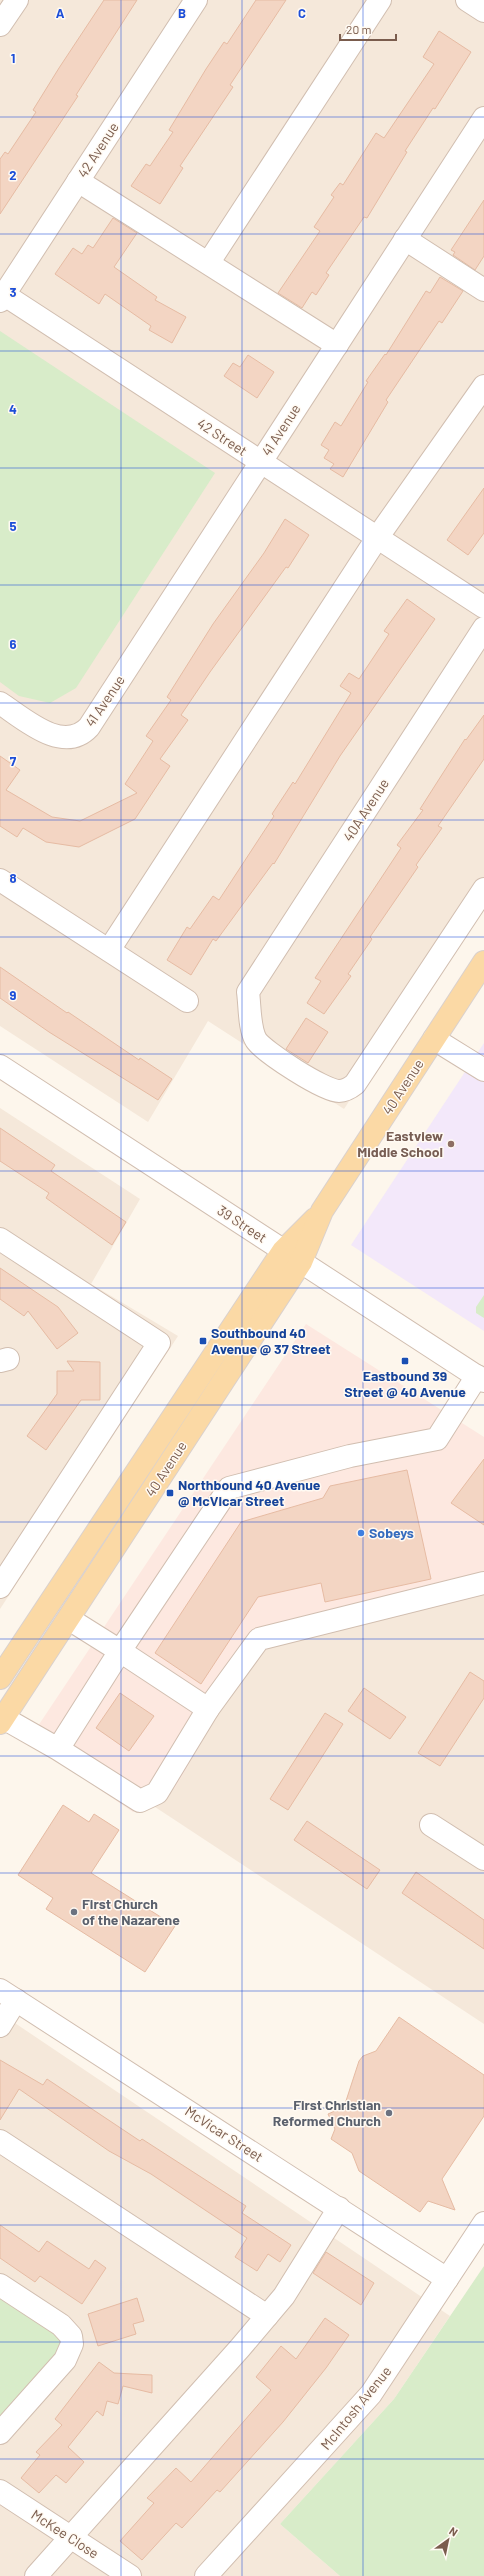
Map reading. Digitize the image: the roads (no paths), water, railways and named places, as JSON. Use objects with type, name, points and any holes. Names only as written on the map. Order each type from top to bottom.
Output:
[{"type":"main road","name":"40 Avenue","points":[[0,1678],[283,1251],[322,1211],[484,962]]},
{"type":"main road","name":"40 Avenue","points":[[1,1719],[69,1619],[302,1262],[322,1211]]},
{"type":"street","points":[[0,25],[17,0]]},
{"type":"street","name":"42 Avenue","points":[[1,296],[196,0]]},
{"type":"street","points":[[209,262],[380,0]]},
{"type":"street","points":[[467,0],[484,11]]},
{"type":"street","name":"41 Avenue","points":[[0,703],[43,731],[55,736],[74,736],[83,733],[95,718],[260,461],[484,118]]},
{"type":"street","points":[[78,181],[209,262],[337,345]]},
{"type":"street","points":[[406,238],[484,290]]},
{"type":"street","name":"42 Street","points":[[1,296],[260,461],[484,607]]},
{"type":"street","points":[[109,950],[377,538],[484,386]]},
{"type":"street","name":"40A Avenue","points":[[482,636],[248,992],[254,1033],[260,1044],[326,1088],[339,1091],[347,1090],[355,1084],[484,889]]},
{"type":"street","points":[[0,880],[187,1001]]},
{"type":"street","points":[[434,1039],[484,1070]]},
{"type":"street","name":"39 Street","points":[[0,1066],[283,1251],[481,1378]]},
{"type":"street","points":[[0,1239],[159,1343],[0,1587]]},
{"type":"street","points":[[58,1749],[120,1651],[229,1488],[365,1453],[437,1439],[481,1378]]},
{"type":"street","points":[[1,1719],[58,1749],[140,1801],[157,1793],[208,1709],[259,1639],[484,1583]]},
{"type":"street","points":[[69,1619],[208,1709]]},
{"type":"street","points":[[431,1825],[484,1859]]},
{"type":"street","points":[[0,2026],[8,1995]]},
{"type":"street","name":"McVicar Street","points":[[8,1995],[447,2279]]},
{"type":"street","points":[[0,2141],[267,2316]]},
{"type":"street","points":[[36,2576],[69,2536],[284,2296],[339,2208]]},
{"type":"street","name":"McIntosh Avenue","points":[[206,2576],[371,2394],[484,2223]]},
{"type":"street","points":[[0,2285],[61,2325],[71,2336],[72,2344],[65,2360],[0,2433]]},
{"type":"street","name":"McKee Close","points":[[0,2491],[130,2576]]},
{"type":"place","name":"Eastview Middle School","points":[[451,1144]]},
{"type":"place","name":"Southbound 40 Avenue @ 37 Street","points":[[203,1341]]},
{"type":"place","name":"Eastbound 39 Street @ 40 Avenue","points":[[405,1361]]},
{"type":"place","name":"Northbound 40 Avenue @ McVicar Street","points":[[170,1493]]},
{"type":"place","name":"Sobeys","points":[[361,1533]]},
{"type":"place","name":"First Church of the Nazarene","points":[[74,1912]]},
{"type":"place","name":"First Christian Reformed Church","points":[[389,2113]]}]
